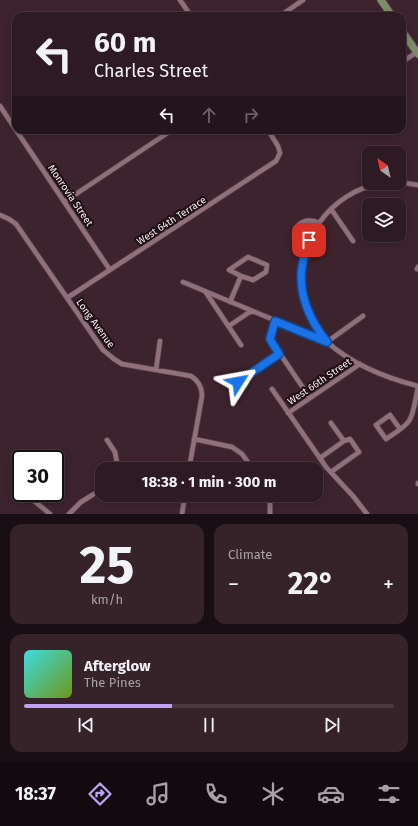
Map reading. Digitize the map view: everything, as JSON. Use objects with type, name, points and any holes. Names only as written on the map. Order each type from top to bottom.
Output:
[{"type":"main road","points":[[381,0],[389,12]]},
{"type":"main road","points":[[406,37],[417,53]]},
{"type":"street","points":[[180,0],[188,12]]},
{"type":"street","points":[[286,12],[303,0]]},
{"type":"street","points":[[406,60],[417,53]]},
{"type":"street","name":"Monrovia Street","points":[[0,106],[12,123]]},
{"type":"street","name":"Monrovia Street","points":[[20,134],[110,270]]},
{"type":"street","points":[[64,202],[166,134]]},
{"type":"street","name":"West 64th Terrace","points":[[67,298],[276,161],[280,153],[278,146],[270,134]]},
{"type":"street","points":[[406,183],[418,185]]},
{"type":"street","points":[[327,342],[314,323],[307,308],[301,281],[302,268],[309,240],[319,223],[343,198],[355,191],[362,189]]},
{"type":"street","points":[[331,209],[353,241]]},
{"type":"street","name":"Long Avenue","points":[[0,215],[10,219],[16,224],[103,350],[114,360],[122,364],[191,376],[200,385],[202,396],[190,462]]},
{"type":"street","points":[[306,251],[298,246],[295,239],[295,231],[298,226],[305,221],[312,220],[319,223]]},
{"type":"street","points":[[248,257],[267,265],[266,272],[254,280],[241,276],[229,270],[248,257]]},
{"type":"street","points":[[230,302],[241,276]]},
{"type":"street","points":[[183,282],[327,342],[346,357],[360,364],[418,387],[410,420],[400,429],[386,439],[376,425],[390,415],[400,429]]},
{"type":"street","points":[[205,291],[241,345]]},
{"type":"street","points":[[229,326],[251,311]]},
{"type":"street","points":[[327,342],[363,316]]},
{"type":"street","points":[[275,321],[270,339],[310,398]]},
{"type":"street","points":[[156,370],[160,341]]},
{"type":"street","points":[[238,382],[279,354]]},
{"type":"street","name":"West 66th Street","points":[[288,413],[360,364]]},
{"type":"street","points":[[272,389],[320,458],[353,496],[366,514]]},
{"type":"street","points":[[331,423],[344,441]]},
{"type":"street","points":[[194,439],[232,447],[242,454],[248,462]]},
{"type":"street","points":[[320,458],[344,441],[350,439],[359,452],[331,472]]},
{"type":"street","points":[[107,440],[115,452],[117,462]]},
{"type":"street","points":[[69,514],[81,502],[95,493]]},
{"type":"street","points":[[35,502],[50,514]]},
{"type":"street","points":[[182,514],[184,502]]},
{"type":"street","points":[[270,502],[270,514]]},
{"type":"route","points":[[238,382],[279,354],[270,339],[271,330],[275,321],[327,342],[314,323],[305,304],[303,295],[301,281],[302,268],[309,240]]}]
